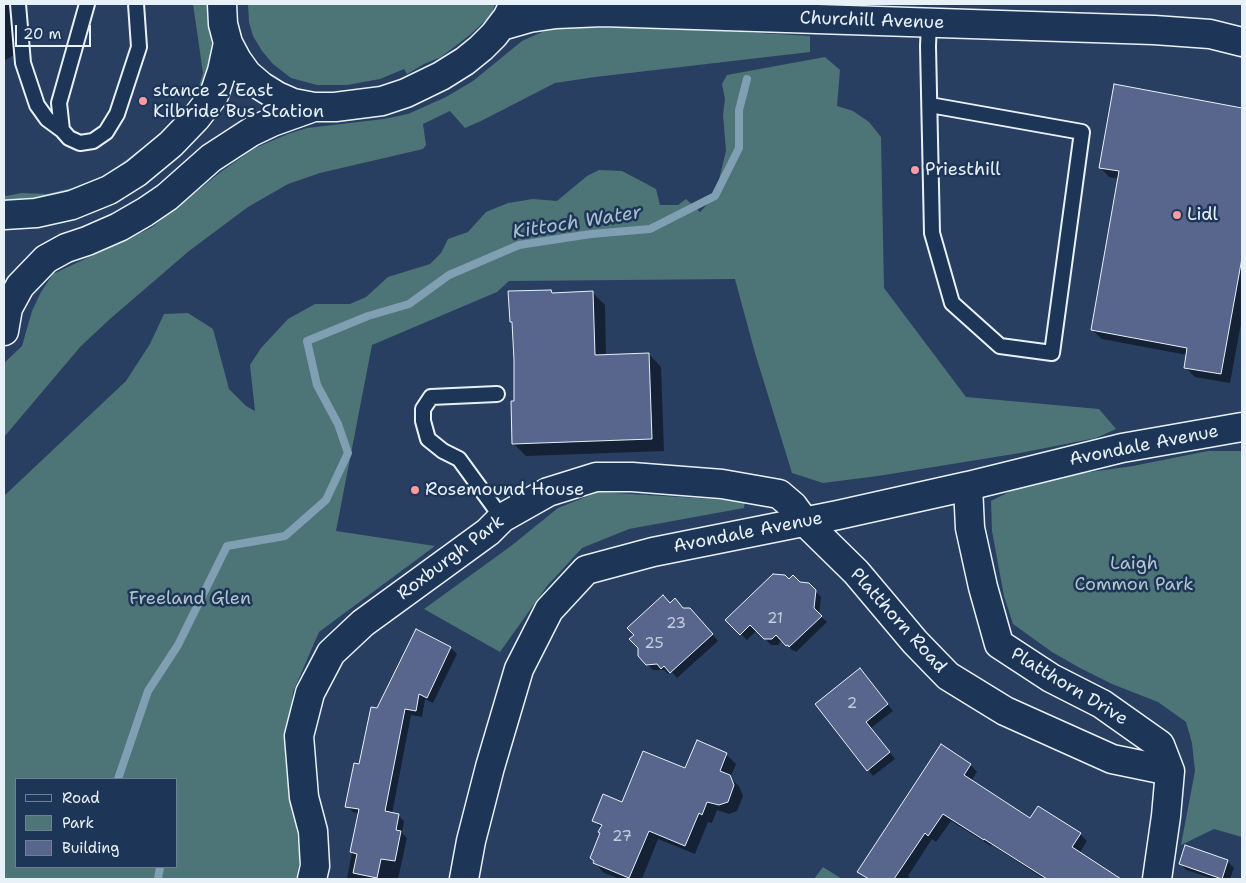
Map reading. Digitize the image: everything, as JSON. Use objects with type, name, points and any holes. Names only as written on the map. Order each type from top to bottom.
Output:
[{"type":"street","points":[[222,4],[223,24],[228,43],[247,74],[277,96],[293,103],[314,107],[382,101],[406,93],[466,61],[481,48],[507,15]]},
{"type":"street","name":"Churchill Avenue","points":[[507,15],[529,18],[577,12],[1181,32],[1210,34],[1242,42]]},
{"type":"street","points":[[4,215],[36,213],[72,206],[109,190],[136,173],[171,144],[196,118],[214,95],[228,43]]},
{"type":"street","points":[[5,309],[20,286],[46,259],[66,248],[119,227],[145,212],[167,197],[211,158],[251,132],[272,122],[314,107]]},
{"type":"street","name":"Avondale Avenue","points":[[464,879],[471,841],[490,767],[519,669],[548,610],[586,570],[653,552],[968,486],[1122,448],[1242,427]]},
{"type":"street","name":"Roxburgh Park","points":[[312,879],[314,866],[313,831],[304,797],[299,736],[310,693],[331,654],[363,623],[488,532],[502,518],[548,492],[596,477],[632,477],[722,484],[779,494],[793,506],[804,521]]},
{"type":"street","name":"Platthorn Drive","points":[[968,486],[970,528],[983,588],[999,644],[1051,678],[1102,704],[1160,745],[1170,771],[1157,879]]},
{"type":"street","name":"Platthorn Road","points":[[804,521],[856,572],[915,642],[948,676],[1005,711],[1112,759],[1170,771]]},
{"type":"lane","points":[[18,4],[23,63],[37,105],[47,119],[69,138],[80,143],[93,141],[106,132],[117,114],[139,47],[136,4]]},
{"type":"lane","points":[[62,130],[60,103],[87,4]]},
{"type":"lane","points":[[929,23],[928,46],[932,233],[952,303],[1000,346],[1052,353],[1082,132],[930,105]]},
{"type":"lane","points":[[497,394],[431,397],[424,408],[423,421],[428,439],[443,451],[459,459],[502,518]]},
{"type":"green space","points":[[193,4],[209,4],[213,62],[197,103],[124,171],[51,200],[4,202],[4,194],[6,196],[22,193],[47,194],[72,188],[106,175],[153,140],[196,96],[203,73]]},
{"type":"green space","points":[[248,4],[495,4],[492,14],[471,34],[441,57],[407,74],[404,69],[380,79],[347,85],[317,85],[291,78],[273,64],[253,36],[249,22]]},
{"type":"green space","points":[[560,28],[691,29],[810,36],[810,52],[555,83],[465,128],[450,111],[423,124],[426,145],[423,149],[320,173],[288,184],[248,207],[189,251],[110,319],[81,346],[4,437],[4,363],[22,346],[32,311],[41,292],[53,274],[151,228],[222,171],[255,148],[307,128],[384,119],[408,114],[446,97],[473,81],[522,41],[542,32]]},
{"type":"green space","name":"Freeland Glen","points":[[825,57],[840,70],[837,106],[853,111],[869,122],[881,137],[884,288],[966,397],[1099,409],[1116,429],[1096,438],[1020,453],[823,483],[792,473],[755,353],[735,279],[509,281],[497,292],[372,345],[336,531],[435,546],[319,632],[293,692],[287,747],[300,859],[296,879],[4,879],[4,496],[126,381],[150,344],[164,314],[188,313],[213,329],[229,389],[246,406],[255,411],[250,365],[261,348],[288,319],[315,304],[350,304],[366,297],[388,277],[430,264],[441,253],[448,239],[468,232],[486,212],[508,203],[533,199],[557,201],[587,176],[599,170],[622,171],[656,189],[660,205],[678,205],[686,199],[700,212],[715,196],[726,151],[723,115],[725,99],[722,84],[727,75]]},
{"type":"green space","name":"Laigh Common Park","points":[[1208,451],[1242,451],[1242,837],[1214,829],[1181,845],[1195,771],[1192,743],[1186,722],[1158,702],[1112,684],[1080,668],[1052,652],[1013,624],[1004,596],[992,531],[991,501],[1033,480],[1133,466]]},
{"type":"green space","points":[[598,492],[745,501],[744,508],[629,529],[582,548],[547,586],[500,652],[424,609],[511,546],[558,508]]},
{"type":"green space","points":[[823,867],[842,879],[814,879]]},
{"type":"building","name":"Lidl","points":[[1114,84],[1242,108],[1242,258],[1221,374],[1184,368],[1187,348],[1091,330],[1119,171],[1099,168]]},
{"type":"building","points":[[551,290],[552,293],[593,291],[595,355],[649,353],[652,439],[512,444],[511,401],[514,401],[514,360],[508,291]]},
{"type":"building","points":[[773,574],[785,575],[789,579],[793,575],[800,582],[809,583],[816,590],[814,608],[822,616],[789,647],[776,635],[772,639],[764,639],[750,625],[740,635],[725,620]]},
{"type":"building","points":[[663,595],[670,603],[675,598],[683,608],[690,608],[713,634],[670,673],[664,666],[661,669],[657,664],[646,665],[638,656],[638,648],[629,639],[634,635],[627,628]]},
{"type":"building","points":[[416,629],[451,647],[427,698],[419,694],[416,711],[405,709],[385,811],[399,814],[396,830],[401,831],[395,861],[381,859],[377,878],[353,873],[357,854],[350,852],[359,809],[345,807],[354,763],[359,764],[371,707],[377,708]]},
{"type":"building","points":[[860,668],[888,704],[866,722],[890,752],[867,771],[815,704]]},
{"type":"building","points":[[697,740],[727,753],[720,771],[730,775],[734,785],[728,802],[719,805],[707,802],[702,815],[699,813],[685,846],[649,831],[629,878],[593,863],[594,861],[590,858],[602,825],[592,821],[603,794],[622,802],[643,751],[685,768]]},
{"type":"building","points":[[941,744],[971,764],[964,775],[1030,818],[1038,806],[1081,833],[1072,847],[1121,879],[1047,879],[943,814],[928,836],[925,833],[894,879],[869,879],[857,872]]},
{"type":"building","points":[[1185,845],[1228,860],[1222,879],[1179,864]]},
{"type":"waterway","name":"Kittoch Water","points":[[118,778],[148,691],[178,645],[227,546],[285,536],[326,500],[348,453],[338,424],[317,385],[307,341],[368,316],[409,304],[449,275],[519,245],[591,234],[650,229],[715,196],[739,148],[739,110],[747,79]]},
{"type":"waterway","name":"Kittoch Water","points":[[158,879],[160,868]]},
{"type":"place","name":"stance 2 East Kilbride Bus Station","points":[[143,101]]},
{"type":"place","name":"Priesthill","points":[[915,170]]},
{"type":"place","name":"Lidl","points":[[1177,215]]},
{"type":"place","name":"Rosemound House","points":[[415,490]]}]
